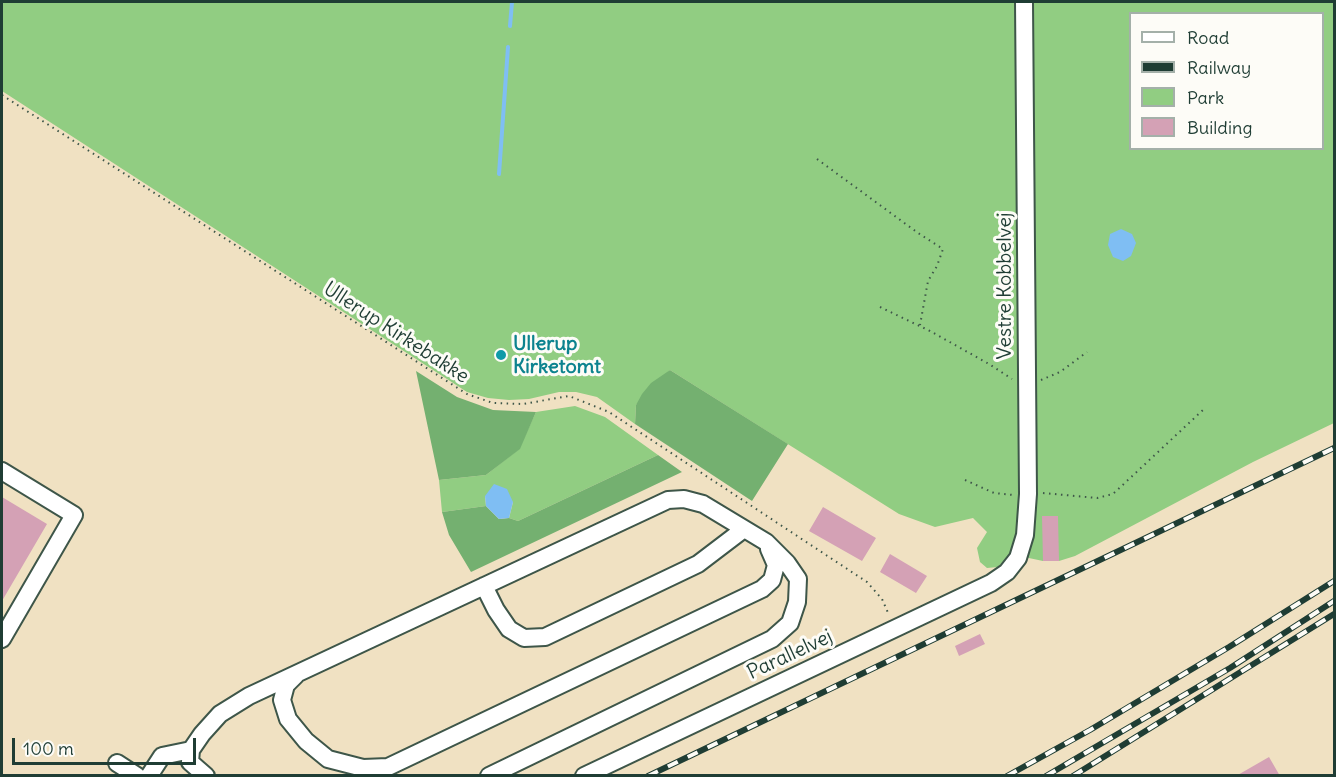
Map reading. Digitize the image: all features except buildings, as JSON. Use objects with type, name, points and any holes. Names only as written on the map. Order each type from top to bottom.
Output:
[{"type":"street","name":"Vestre Kobbelvej","points":[[1011,567],[1024,541],[1028,494],[1024,2]]},
{"type":"street","points":[[2,471],[74,515],[2,639]]},
{"type":"street","points":[[206,776],[190,762],[191,750],[220,714],[249,696],[668,500],[684,499],[703,504],[766,542],[787,563],[798,579],[797,602],[790,623],[772,639],[489,776]]},
{"type":"street","points":[[484,586],[509,629],[524,638],[545,637],[698,564],[744,529]]},
{"type":"street","points":[[298,673],[286,685],[282,700],[288,719],[306,741],[328,759],[358,772],[388,766],[762,589],[772,580],[776,565],[766,542]]},
{"type":"street","name":"Parallelvej","points":[[584,776],[992,583],[1011,567]]},
{"type":"street","points":[[149,776],[162,756],[191,750]]},
{"type":"street","points":[[117,763],[137,776]]},
{"type":"path","name":"Ullerup Kirkebakke","points":[[2,95],[467,394],[494,403],[523,404],[569,396],[609,412],[867,582],[882,599],[895,629]]},
{"type":"path","points":[[817,159],[943,249],[938,266],[928,281],[920,326]]},
{"type":"path","points":[[880,307],[920,326],[1010,378],[1041,381],[1053,376],[1087,352]]},
{"type":"path","points":[[965,480],[994,493],[1007,495],[1059,493],[1097,498],[1113,494],[1204,409]]},
{"type":"green space","points":[[2,2],[1334,2],[1334,423],[1253,462],[1075,556],[1059,561],[1043,561],[1010,554],[998,567],[987,568],[980,562],[977,548],[987,532],[973,518],[935,527],[899,514],[670,370],[636,405],[635,424],[597,397],[576,392],[559,392],[529,399],[509,400],[488,398],[467,392],[2,91]]},
{"type":"green space","points":[[670,370],[788,444],[752,501],[635,424],[636,405],[642,394],[651,383]]},
{"type":"green space","points":[[416,371],[457,397],[493,410],[536,412],[520,449],[486,475],[439,480]]},
{"type":"green space","points":[[575,406],[605,417],[658,455],[518,521],[509,518],[513,502],[485,496],[486,506],[442,512],[439,480],[486,475],[519,449],[536,412]]},
{"type":"green space","points":[[658,455],[682,472],[471,572],[449,535],[442,512],[486,506],[499,519],[509,518],[518,521]]},
{"type":"water","points":[[1121,229],[1132,234],[1136,243],[1131,256],[1123,261],[1113,257],[1108,245],[1110,234]]},
{"type":"water","points":[[494,484],[507,489],[513,502],[509,518],[499,519],[486,506],[485,496]]},
{"type":"waterway","points":[[510,26],[512,2]]},
{"type":"waterway","points":[[499,174],[508,47]]},
{"type":"railway","points":[[648,776],[1334,448]]},
{"type":"railway","points":[[1007,776],[1090,730],[1334,581]]},
{"type":"railway","points":[[1046,776],[1230,668],[1334,601]]},
{"type":"railway","points":[[1073,776],[1334,614]]},
{"type":"place","name":"Ullerup Kirketomt","points":[[501,355]]}]
